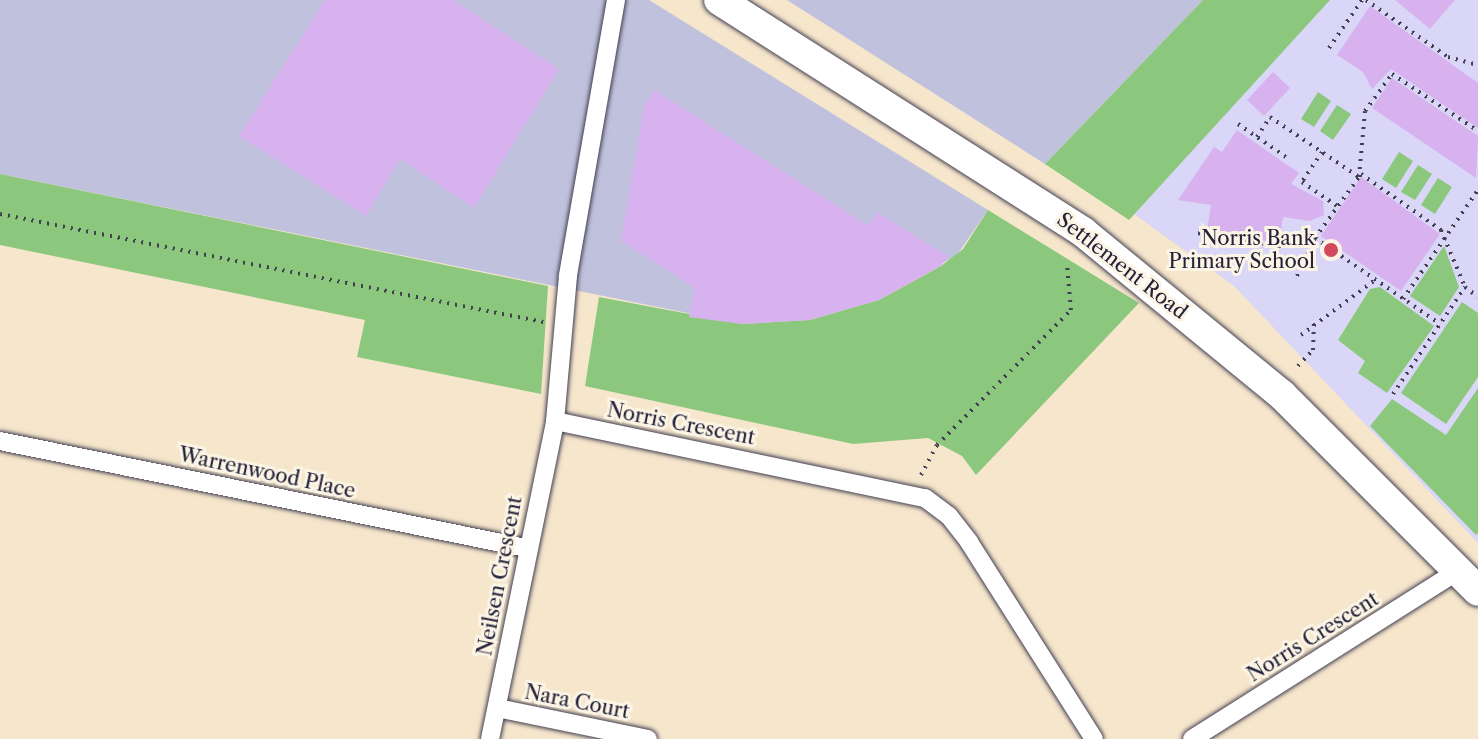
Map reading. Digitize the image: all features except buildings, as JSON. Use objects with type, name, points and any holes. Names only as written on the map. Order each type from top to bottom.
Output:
[{"type":"main road","name":"Settlement Road","points":[[719,0],[1083,232],[1282,395],[1468,581]]},
{"type":"street","points":[[555,421],[564,323],[616,0]]},
{"type":"street","name":"Norris Crescent","points":[[555,421],[914,494],[942,509],[958,526],[1094,739]]},
{"type":"street","name":"Neilsen Crescent","points":[[490,739],[526,548],[555,421]]},
{"type":"street","name":"Warrenwood Place","points":[[0,441],[526,548]]},
{"type":"street","name":"Norris Crescent","points":[[1206,736],[1468,581]]},
{"type":"street","name":"Nara Court","points":[[497,708],[648,739]]},
{"type":"path","points":[[1329,48],[1364,0],[1448,57],[1478,65]]},
{"type":"path","points":[[1297,276],[1315,238],[1360,176],[1365,111],[1392,74],[1478,131]]},
{"type":"path","points":[[1257,137],[1270,117],[1445,237],[1465,287],[1478,297]]},
{"type":"path","points":[[1238,124],[1286,157]]},
{"type":"path","points":[[1322,152],[1302,182],[1338,206]]},
{"type":"path","points":[[1403,299],[1478,190]]},
{"type":"path","points":[[0,214],[513,319],[564,323]]},
{"type":"path","points":[[1198,233],[1279,246],[1315,238],[1440,324]]},
{"type":"path","points":[[914,494],[937,445],[1071,310],[1067,264]]},
{"type":"path","points":[[1301,335],[1375,280]]},
{"type":"path","points":[[1393,394],[1465,287]]},
{"type":"path","points":[[1298,366],[1313,350],[1314,324]]},
{"type":"shaded area","points":[[0,0],[649,0],[988,210],[957,255],[879,300],[809,320],[742,324],[0,174]]},
{"type":"shaded area","points":[[787,0],[1203,0],[1045,164]]},
{"type":"shaded area","name":"Norris Bank Primary School","points":[[1330,0],[1478,0],[1478,543],[1234,286],[1134,214]]},
{"type":"green space","points":[[1203,0],[1330,0],[1129,220],[1045,164]]},
{"type":"green space","points":[[1318,92],[1331,101],[1314,127],[1301,119]]},
{"type":"green space","points":[[1337,105],[1351,114],[1333,140],[1320,131]]},
{"type":"green space","points":[[1399,152],[1413,161],[1396,188],[1382,179]]},
{"type":"green space","points":[[1418,165],[1432,174],[1415,200],[1401,192]]},
{"type":"green space","points":[[0,174],[548,286],[541,394],[357,357],[365,320],[0,245]]},
{"type":"green space","points":[[1438,178],[1452,187],[1435,214],[1421,205]]},
{"type":"green space","points":[[988,210],[1139,303],[976,475],[962,456],[928,438],[853,444],[585,386],[599,297],[742,324],[810,320],[879,300],[941,266],[963,249]]},
{"type":"green space","points":[[1444,246],[1459,287],[1440,316],[1410,296]]},
{"type":"green space","points":[[1380,287],[1434,326],[1387,393],[1358,373],[1365,361],[1338,340],[1370,289]]},
{"type":"green space","points":[[1462,302],[1478,313],[1478,377],[1446,424],[1401,393]]},
{"type":"green space","points":[[1478,388],[1476,535],[1370,426],[1392,399],[1446,435]]},
{"type":"place","name":"Norris Bank Primary School","points":[[1331,250]]}]
